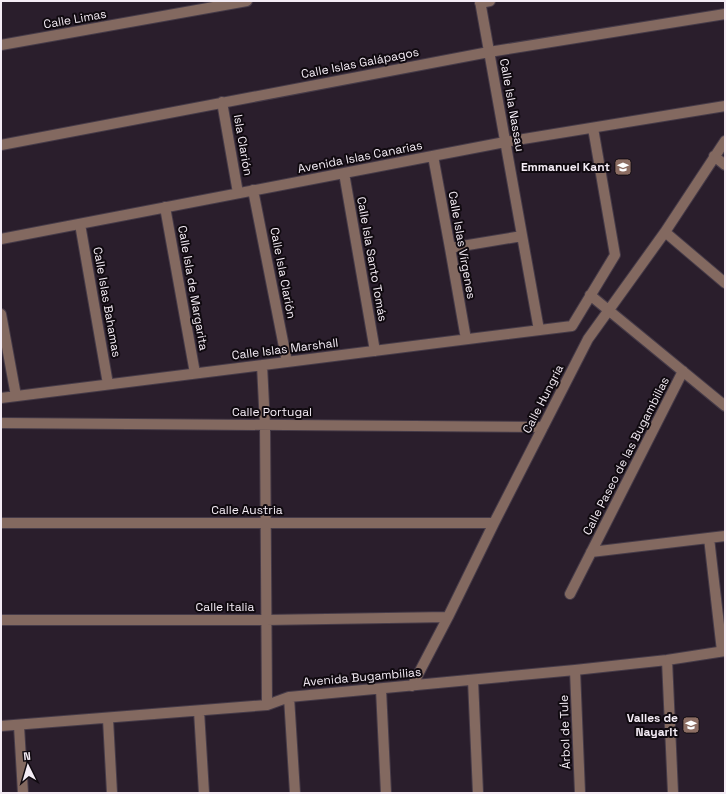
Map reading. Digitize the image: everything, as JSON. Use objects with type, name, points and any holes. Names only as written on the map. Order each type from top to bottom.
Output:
[{"type":"street","name":"Calle Limas","points":[[1,45],[247,1]]},
{"type":"street","points":[[480,2],[490,1]]},
{"type":"street","name":"Calle Isla Nassau","points":[[480,2],[539,330]]},
{"type":"street","name":"Calle Islas Galápagos","points":[[1,145],[489,52],[725,14]]},
{"type":"street","name":"Isla Clarión","points":[[222,102],[238,193]]},
{"type":"street","name":"Avenida Islas Canarias","points":[[1,239],[505,142],[725,106]]},
{"type":"street","points":[[590,295],[615,255],[593,128]]},
{"type":"street","name":"Calle Hungría","points":[[412,686],[588,339],[665,232],[725,141]]},
{"type":"street","name":"Calle Islas Vírgenes","points":[[433,156],[466,339]]},
{"type":"street","points":[[714,156],[725,165]]},
{"type":"street","name":"Calle Isla Santo Tomás","points":[[344,173],[375,351]]},
{"type":"street","name":"Calle Isla Clarión","points":[[253,190],[287,362]]},
{"type":"street","name":"Calle Isla de Margarita","points":[[165,207],[195,373]]},
{"type":"street","name":"Calle Islas Bahamas","points":[[80,224],[108,384]]},
{"type":"street","points":[[665,232],[725,282]]},
{"type":"street","points":[[450,248],[522,236]]},
{"type":"street","name":"Calle Paseo de las Bugambilias","points":[[590,295],[725,406]]},
{"type":"street","name":"Calle Islas Marshall","points":[[1,398],[572,326],[590,295]]},
{"type":"street","points":[[1,314],[16,396]]},
{"type":"street","points":[[262,365],[267,705]]},
{"type":"street","name":"Calle Paseo de las Bugambilias","points":[[570,594],[683,371]]},
{"type":"street","name":"Calle Portugal","points":[[1,424],[543,427]]},
{"type":"street","name":"Calle Austria","points":[[1,523],[494,523]]},
{"type":"street","name":"Calle Paseo de las Bugambilias","points":[[592,552],[725,536]]},
{"type":"street","points":[[709,538],[724,651]]},
{"type":"street","name":"Calle Italia","points":[[1,620],[266,620],[448,617]]},
{"type":"street","name":"Avenida Bugambilias","points":[[1,726],[108,719],[267,705],[289,697],[575,670],[666,660],[724,651]]},
{"type":"street","points":[[666,660],[673,793]]},
{"type":"street","name":"Árbol de Tule","points":[[575,670],[580,793]]},
{"type":"street","points":[[473,680],[478,793]]},
{"type":"street","points":[[382,689],[386,793]]},
{"type":"street","points":[[289,697],[295,793]]},
{"type":"street","points":[[199,711],[204,793]]},
{"type":"street","points":[[108,719],[112,793]]},
{"type":"street","points":[[19,726],[23,793]]},
{"type":"place","name":"Emmanuel Kant","points":[[623,167]]},
{"type":"place","name":"Valles de Nayarit","points":[[691,725]]}]
